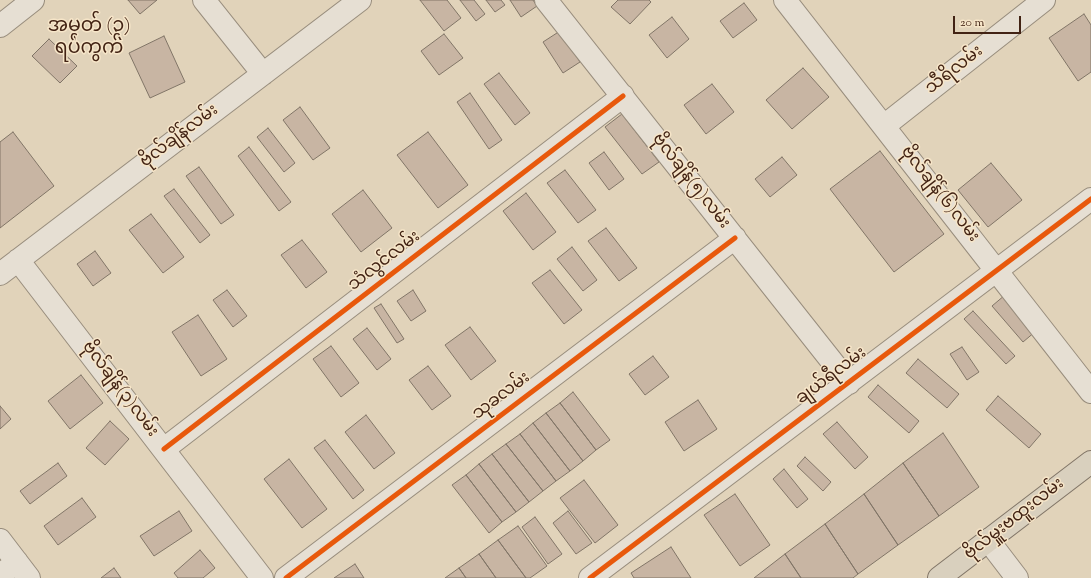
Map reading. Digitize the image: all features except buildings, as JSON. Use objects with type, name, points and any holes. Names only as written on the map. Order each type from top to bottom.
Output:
[{"type":"main road","name":"ဗိုလ်မှူးဗထူးလမ်း","points":[[939,578],[1091,462]]},
{"type":"street","points":[[0,26],[33,0]]},
{"type":"street","points":[[204,0],[263,74]]},
{"type":"street","name":"ဗိုလ်ချိန်လမ်း","points":[[0,274],[360,0]]},
{"type":"street","name":"ဗိုလ်ချိန်(၅)လမ်း","points":[[546,0],[849,382]]},
{"type":"street","name":"ဗိုလ်ချိန်(၆)လမ်း","points":[[785,0],[1091,392]]},
{"type":"street","name":"သီရိလမ်း","points":[[884,126],[1044,0]]},
{"type":"street","name":"သံလွင်လမ်း","points":[[164,449],[623,96]]},
{"type":"street","name":"ချယ်ရီလမ်း","points":[[590,578],[1091,199]]},
{"type":"street","name":"သုခလမ်း","points":[[286,578],[735,238]]},
{"type":"street","name":"ဗိုလ်ချိန်(၃)လမ်း","points":[[18,260],[262,578]]},
{"type":"street","points":[[0,540],[23,570],[0,575]]},
{"type":"street","points":[[988,540],[1018,578]]},
{"type":"cycle path","points":[[164,449],[623,96]]},
{"type":"cycle path","points":[[590,578],[1091,199]]},
{"type":"cycle path","points":[[286,578],[735,238]]},
{"type":"district","name":"အမှတ် (၃) ရပ်ကွက်","points":[[89,39]]}]
